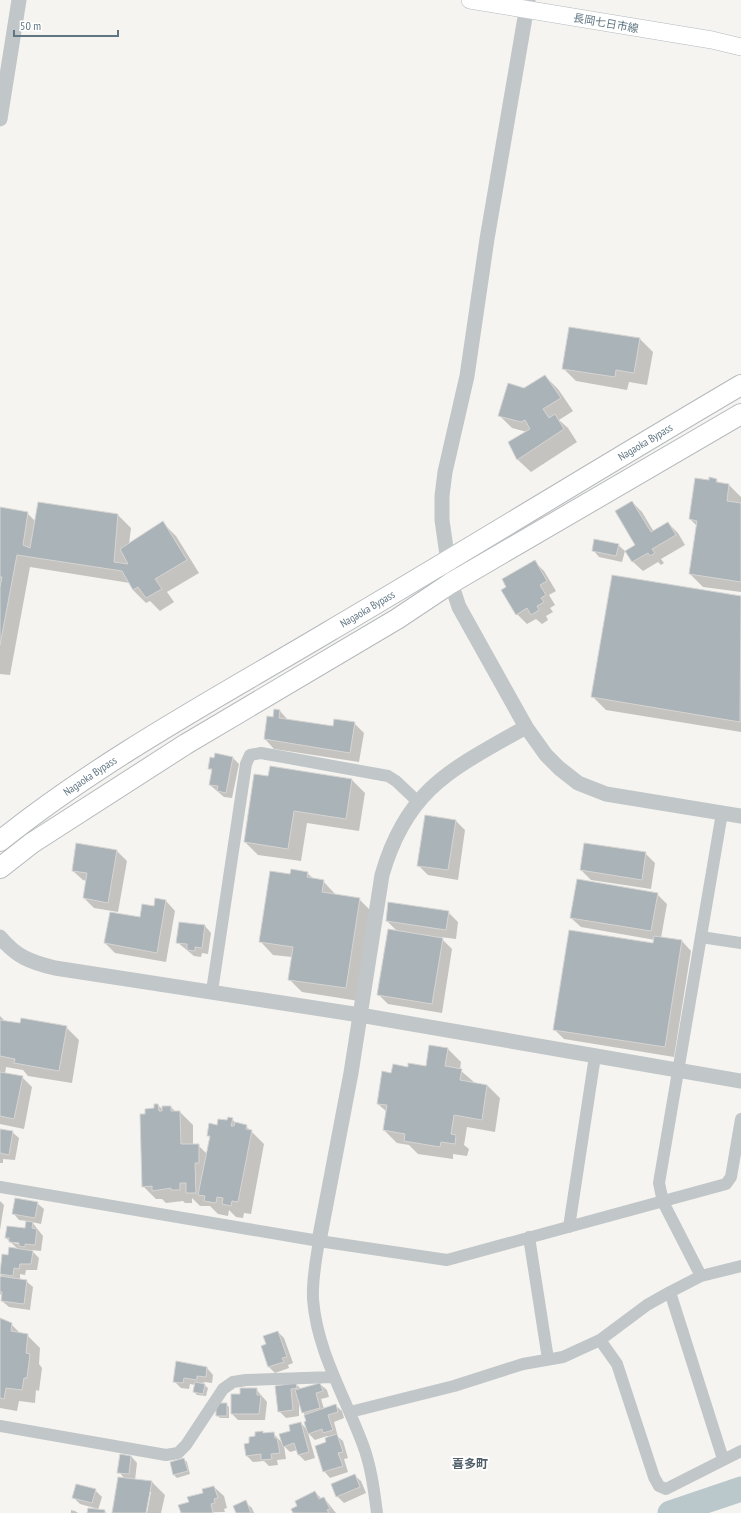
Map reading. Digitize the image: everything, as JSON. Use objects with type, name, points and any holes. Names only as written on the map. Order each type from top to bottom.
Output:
[{"type":"highway","name":"Nagaoka Bypass","points":[[0,841],[58,798],[184,716],[448,561],[741,385]]},
{"type":"highway","name":"Nagaoka Bypass","points":[[0,868],[32,843],[186,744],[397,619],[451,584],[741,414]]},
{"type":"main road","name":"長岡七日市線","points":[[470,0],[527,5],[712,40],[741,48]]},
{"type":"street","points":[[0,119],[20,0]]},
{"type":"street","points":[[527,5],[487,239],[467,376],[445,472],[442,496],[442,520],[451,584],[459,607],[526,727],[546,755],[559,768],[578,783],[606,794],[741,816]]},
{"type":"street","points":[[377,1513],[369,1466],[350,1412],[333,1377],[322,1343],[313,1298],[314,1276],[319,1241],[351,1073],[382,876],[390,848],[401,826],[417,801],[455,768],[526,727]]},
{"type":"street","points":[[212,991],[246,764],[250,755],[261,753],[388,776],[396,780],[417,801]]},
{"type":"street","points":[[701,1276],[663,1202],[659,1183],[722,813]]},
{"type":"street","points":[[701,936],[741,943]]},
{"type":"street","points":[[0,937],[9,948],[23,958],[39,964],[360,1015],[741,1081]]},
{"type":"street","points":[[568,1227],[595,1056]]},
{"type":"street","points":[[0,1187],[258,1229],[319,1241],[447,1260],[726,1184],[731,1177],[741,1119]]},
{"type":"street","points":[[529,1237],[548,1359]]},
{"type":"street","points":[[350,1412],[454,1386],[523,1364],[563,1357],[600,1340],[647,1305],[701,1276],[740,1268]]},
{"type":"street","points":[[670,1292],[723,1459]]},
{"type":"street","points":[[600,1340],[617,1364],[654,1477],[659,1486],[666,1489],[741,1451]]},
{"type":"street","points":[[0,1426],[166,1455],[178,1453],[186,1445],[223,1389],[233,1382],[246,1380],[333,1377]]},
{"type":"building","points":[[569,327],[640,338],[634,373],[616,370],[615,377],[562,369]]},
{"type":"building","points":[[545,375],[561,398],[543,409],[549,418],[555,414],[564,429],[517,460],[508,442],[530,429],[525,420],[521,422],[498,416],[508,383],[524,388]]},
{"type":"building","points":[[709,477],[717,479],[716,482],[729,484],[727,501],[741,503],[741,582],[689,574],[697,521],[689,519],[695,478],[709,480]]},
{"type":"building","points":[[632,501],[651,532],[668,522],[676,535],[652,549],[655,553],[650,556],[648,553],[632,562],[625,551],[635,545],[615,511]]},
{"type":"building","points":[[38,502],[118,514],[114,562],[128,564],[120,549],[163,521],[187,560],[155,579],[162,589],[146,598],[138,587],[133,590],[122,571],[17,555],[0,645],[0,587],[2,577],[0,577],[0,507],[28,512],[23,545],[30,548]]},
{"type":"building","points":[[594,539],[619,544],[616,556],[592,551]]},
{"type":"building","points":[[535,560],[547,581],[540,585],[546,595],[541,598],[544,602],[537,606],[539,610],[531,615],[527,608],[516,615],[501,590],[506,587],[502,579]]},
{"type":"building","points":[[612,575],[741,596],[740,722],[591,697]]},
{"type":"building","points":[[274,709],[280,710],[279,718],[333,726],[334,719],[355,722],[350,753],[264,739],[267,716],[273,717]]},
{"type":"building","points":[[215,753],[233,757],[226,793],[217,791],[218,786],[209,785],[212,769],[208,769],[210,757],[214,758]]},
{"type":"building","points":[[270,766],[352,779],[346,819],[294,811],[288,849],[244,842],[254,774],[268,776]]},
{"type":"building","points":[[425,815],[456,820],[448,870],[417,866]]},
{"type":"building","points":[[76,843],[117,850],[108,903],[83,898],[87,873],[72,871]]},
{"type":"building","points":[[584,843],[646,852],[642,880],[580,870]]},
{"type":"building","points":[[291,869],[308,872],[307,877],[324,880],[322,892],[360,898],[346,988],[288,980],[293,947],[259,942],[270,871],[290,874]]},
{"type":"building","points":[[577,879],[658,893],[651,931],[570,918]]},
{"type":"building","points":[[155,898],[166,900],[157,953],[104,943],[110,912],[140,917],[142,904],[154,906]]},
{"type":"building","points":[[388,902],[449,911],[446,930],[386,921]]},
{"type":"building","points":[[179,922],[205,925],[202,948],[195,947],[195,951],[187,950],[187,944],[176,943]]},
{"type":"building","points":[[388,929],[443,938],[432,1004],[377,995]]},
{"type":"building","points":[[569,930],[653,943],[654,936],[682,940],[665,1047],[553,1030]]},
{"type":"building","points":[[21,1018],[67,1026],[59,1071],[14,1063],[15,1059],[0,1056],[0,1020],[20,1023]]},
{"type":"building","points":[[429,1045],[448,1048],[445,1066],[462,1069],[460,1080],[487,1085],[482,1120],[454,1115],[451,1134],[456,1135],[455,1144],[441,1142],[440,1147],[404,1141],[405,1134],[383,1130],[387,1105],[377,1104],[382,1071],[391,1073],[393,1064],[408,1067],[408,1063],[426,1066]]},
{"type":"building","points":[[0,1072],[23,1076],[14,1119],[0,1116]]},
{"type":"building","points":[[154,1104],[158,1104],[159,1111],[162,1111],[162,1106],[171,1106],[171,1111],[180,1111],[181,1144],[199,1144],[199,1163],[195,1163],[196,1193],[186,1193],[186,1183],[180,1183],[180,1190],[171,1190],[171,1188],[152,1191],[152,1186],[142,1187],[140,1114],[145,1114],[145,1109],[154,1108]]},
{"type":"building","points":[[228,1117],[233,1118],[231,1126],[234,1126],[235,1122],[247,1125],[246,1129],[252,1130],[238,1202],[232,1201],[231,1206],[222,1204],[223,1198],[217,1197],[216,1203],[204,1201],[205,1196],[198,1195],[210,1136],[207,1136],[209,1123],[217,1125],[218,1119],[227,1120]]},
{"type":"building","points":[[0,1129],[13,1131],[9,1155],[0,1153]]},
{"type":"building","points":[[15,1198],[38,1202],[35,1218],[12,1214]]},
{"type":"building","points":[[26,1221],[33,1222],[32,1228],[37,1229],[35,1245],[25,1244],[25,1247],[19,1246],[19,1243],[9,1242],[9,1238],[5,1238],[7,1226],[25,1228]]},
{"type":"building","points":[[9,1247],[33,1251],[31,1264],[20,1264],[19,1269],[14,1268],[13,1276],[0,1274],[2,1254],[8,1255]]},
{"type":"building","points":[[0,1276],[27,1280],[24,1304],[1,1301],[2,1292],[0,1292]]},
{"type":"building","points":[[0,1318],[12,1323],[11,1331],[28,1334],[26,1353],[30,1354],[27,1378],[24,1378],[22,1390],[6,1388],[4,1399],[0,1398]]},
{"type":"building","points":[[278,1331],[287,1357],[282,1358],[284,1362],[268,1367],[261,1346],[266,1344],[263,1336]]},
{"type":"building","points":[[176,1361],[207,1367],[206,1377],[197,1376],[197,1380],[184,1378],[183,1383],[173,1382]]},
{"type":"building","points":[[195,1382],[205,1384],[203,1394],[193,1392]]},
{"type":"building","points":[[296,1383],[297,1388],[291,1389],[293,1410],[278,1412],[275,1386]]},
{"type":"building","points":[[320,1383],[323,1391],[316,1393],[320,1408],[302,1413],[295,1390]]},
{"type":"building","points":[[240,1388],[257,1388],[257,1395],[261,1395],[259,1414],[231,1414],[231,1394],[240,1394]]},
{"type":"building","points":[[216,1403],[227,1403],[227,1416],[216,1416]]},
{"type":"building","points":[[336,1404],[338,1412],[328,1415],[333,1430],[323,1433],[322,1429],[308,1434],[304,1422],[306,1421],[304,1415]]},
{"type":"building","points":[[301,1422],[309,1452],[298,1455],[294,1443],[283,1447],[279,1434],[290,1431],[289,1425]]},
{"type":"building","points":[[263,1431],[263,1433],[274,1432],[275,1438],[277,1438],[280,1453],[271,1454],[272,1459],[261,1460],[261,1454],[246,1456],[244,1444],[249,1443],[249,1437],[255,1436],[255,1432]]},
{"type":"building","points":[[337,1434],[343,1452],[338,1453],[343,1466],[323,1472],[315,1446],[326,1442],[325,1438]]},
{"type":"building","points":[[120,1454],[131,1456],[129,1474],[117,1473]]},
{"type":"building","points":[[184,1458],[188,1471],[173,1475],[170,1462]]},
{"type":"building","points":[[355,1474],[360,1487],[336,1497],[331,1484]]},
{"type":"building","points":[[118,1477],[152,1481],[146,1513],[112,1513]]},
{"type":"building","points":[[76,1484],[96,1489],[92,1503],[72,1498]]},
{"type":"building","points":[[214,1486],[218,1498],[214,1499],[215,1503],[211,1504],[213,1513],[181,1513],[178,1505],[189,1502],[187,1497],[203,1493],[202,1489]]},
{"type":"building","points":[[315,1491],[319,1499],[324,1497],[330,1509],[327,1510],[329,1513],[293,1513],[291,1509],[297,1506],[295,1501]]},
{"type":"building","points":[[246,1500],[251,1513],[236,1513],[233,1506]]},
{"type":"building","points":[[88,1508],[105,1510],[105,1513],[87,1513]]},
{"type":"waterway","points":[[670,1513],[741,1489]]},
{"type":"district","name":"喜多町","points":[[470,1464]]}]
